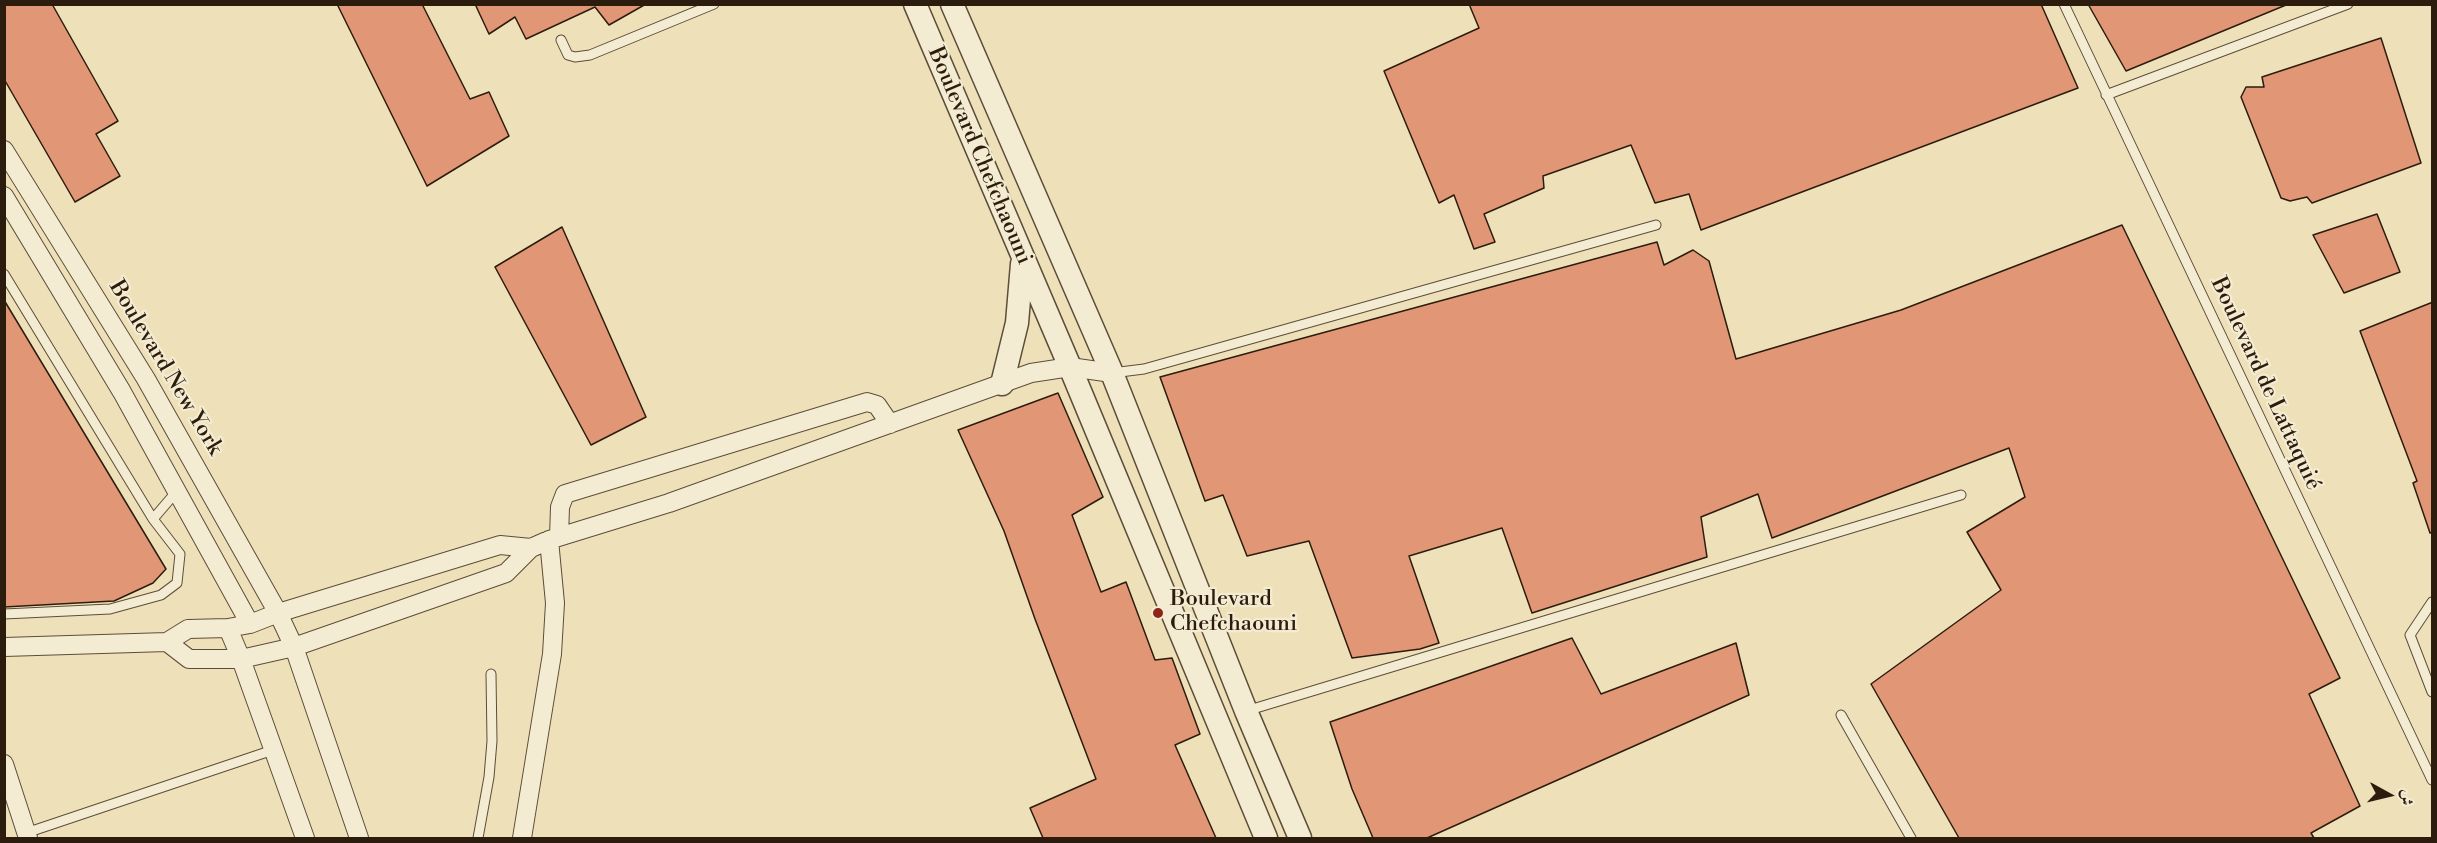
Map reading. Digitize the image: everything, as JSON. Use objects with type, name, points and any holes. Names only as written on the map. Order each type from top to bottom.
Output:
[{"type":"street","name":"Boulevard Chefchaouni","points":[[915,4],[1266,838]]},
{"type":"street","name":"Boulevard Chefchaouni","points":[[952,4],[1112,373],[1246,711],[1300,838]]},
{"type":"street","points":[[946,79],[978,64]]},
{"type":"street","name":"Boulevard New York","points":[[4,150],[146,379],[278,613],[294,647],[359,838]]},
{"type":"street","points":[[4,196],[122,392],[250,624]]},
{"type":"street","points":[[34,243],[55,232]]},
{"type":"street","points":[[1002,384],[1017,323],[1022,260]]},
{"type":"street","points":[[167,642],[189,659],[242,659],[294,647],[506,573],[531,548],[554,538],[669,503],[1039,371],[1070,368],[1112,373]]},
{"type":"street","points":[[122,392],[146,379]]},
{"type":"street","points":[[522,838],[552,654],[555,603],[554,538],[565,494],[867,402],[877,405],[891,424]]},
{"type":"street","points":[[4,646],[167,642],[188,629],[228,628],[250,624],[278,613],[500,545],[531,548]]},
{"type":"street","points":[[228,628],[242,659],[305,838]]},
{"type":"street","points":[[4,764],[27,836]]},
{"type":"lane","points":[[561,40],[568,55],[574,57],[590,55],[714,4]]},
{"type":"lane","name":"Boulevard de Lattaquié","points":[[2064,4],[2433,780]]},
{"type":"lane","points":[[2106,95],[2348,4]]},
{"type":"lane","points":[[1112,373],[1144,369],[1656,225]]},
{"type":"lane","points":[[4,274],[153,519],[180,554],[177,583],[161,595],[110,609],[4,614]]},
{"type":"lane","points":[[153,519],[177,491]]},
{"type":"lane","points":[[1246,711],[1961,495]]},
{"type":"lane","points":[[2432,604],[2410,635],[2433,692]]},
{"type":"lane","points":[[478,838],[489,777],[492,741],[491,674]]},
{"type":"lane","points":[[1841,715],[1911,838]]},
{"type":"lane","points":[[27,836],[273,750]]},
{"type":"building","points":[[4,4],[52,4],[118,121],[96,134],[120,176],[75,202],[4,79]]},
{"type":"building","points":[[337,4],[422,4],[470,99],[489,92],[509,136],[427,186]]},
{"type":"building","points":[[475,4],[646,4],[609,25],[595,7],[526,39],[515,17],[489,34]]},
{"type":"building","points":[[1469,4],[2041,4],[2078,88],[1701,230],[1689,194],[1655,203],[1631,145],[1543,176],[1544,188],[1484,214],[1495,242],[1474,249],[1454,195],[1439,203],[1384,71],[1479,28]]},
{"type":"building","points":[[2088,4],[2286,4],[2286,5],[2126,71]]},
{"type":"building","points":[[2381,38],[2421,163],[2312,203],[2307,197],[2290,201],[2281,198],[2241,97],[2246,87],[2264,87],[2262,77]]},
{"type":"building","points":[[2377,214],[2400,272],[2344,293],[2313,235]]},
{"type":"building","points":[[2122,225],[2340,678],[2309,694],[2360,806],[2311,833],[2314,838],[1959,838],[1871,684],[2001,590],[1967,532],[2025,497],[2009,448],[1772,538],[1758,494],[1701,517],[1707,557],[1532,613],[1502,528],[1409,556],[1439,643],[1420,649],[1352,658],[1309,541],[1247,556],[1223,495],[1205,501],[1160,377],[1657,242],[1664,265],[1693,250],[1709,261],[1736,359],[1901,310]]},
{"type":"building","points":[[562,227],[646,417],[591,445],[495,267]]},
{"type":"building","points":[[4,300],[166,569],[153,583],[114,601],[4,607]]},
{"type":"building","points":[[2433,302],[2433,532],[2430,533],[2413,483],[2417,481],[2360,331]]},
{"type":"building","points":[[1058,393],[1103,497],[1072,515],[1101,592],[1126,582],[1155,660],[1172,658],[1200,734],[1175,745],[1216,838],[1043,838],[1030,808],[1096,779],[1004,531],[958,430]]},
{"type":"building","points":[[1572,638],[1601,694],[1736,643],[1749,695],[1427,838],[1373,838],[1352,789],[1330,722]]},
{"type":"place","name":"Boulevard Chefchaouni","points":[[1158,613]]}]
